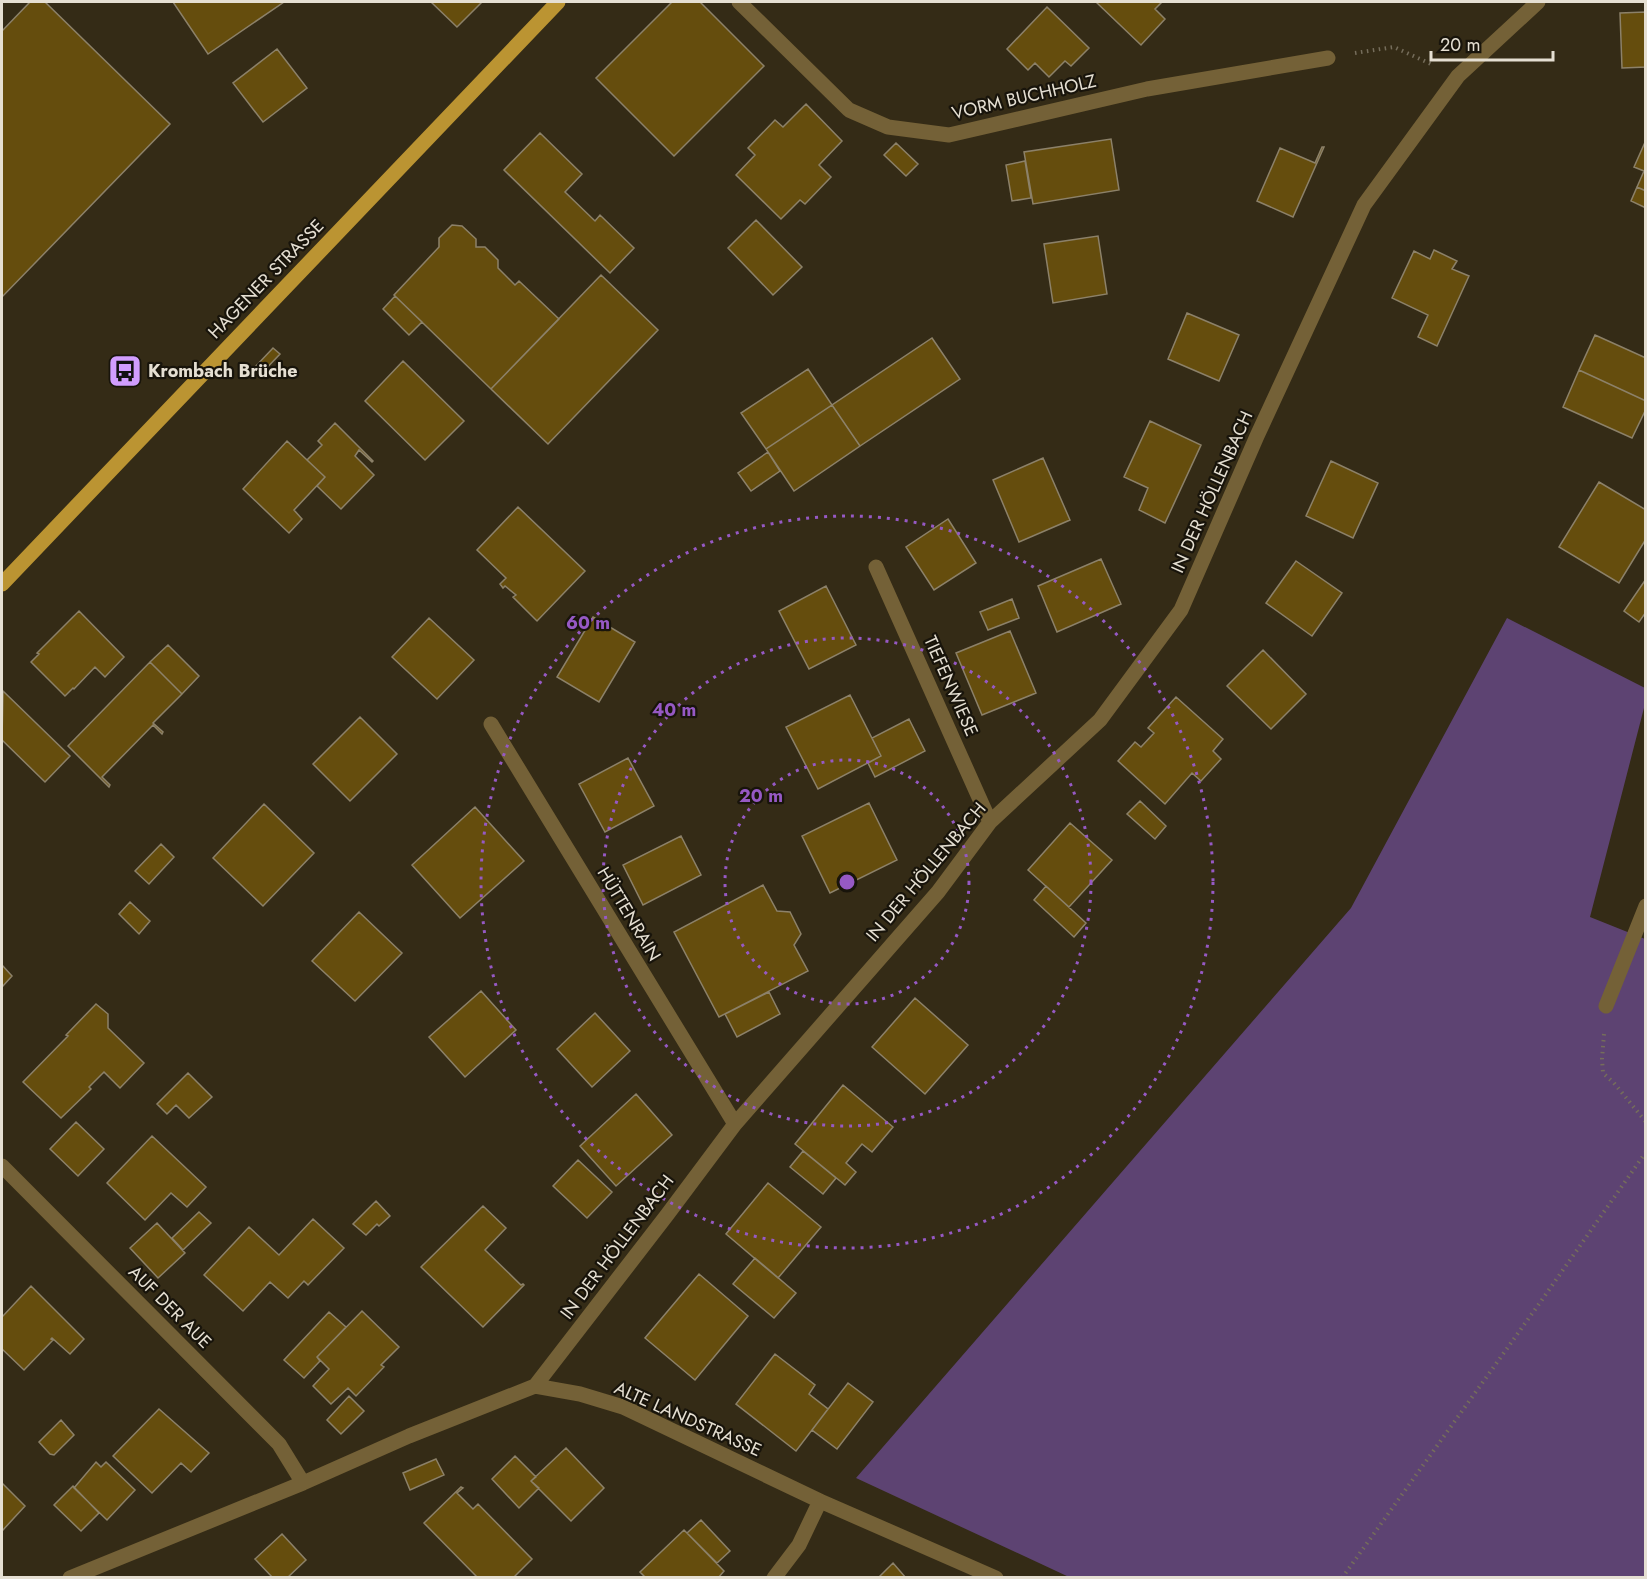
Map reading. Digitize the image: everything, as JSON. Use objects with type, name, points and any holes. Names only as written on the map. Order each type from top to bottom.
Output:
[{"type":"main road","name":"HAGENER STRASSE","points":[[2,584],[558,2]]},
{"type":"street","name":"VORM BUCHHOLZ","points":[[739,2],[849,110],[888,127],[949,135],[1147,88],[1328,58]]},
{"type":"street","name":"IN DER HÖLLENBACH","points":[[535,1386],[735,1124],[938,892],[990,822],[1100,720],[1181,610],[1257,436],[1364,205],[1458,76],[1538,2]]},
{"type":"street","name":"TIEFENWIESE","points":[[876,567],[990,822]]},
{"type":"street","name":"HÜTTENRAIN","points":[[491,724],[735,1124]]},
{"type":"street","points":[[1606,1006],[1646,906]]},
{"type":"street","name":"AUF DER AUE","points":[[2,1166],[279,1444],[303,1483]]},
{"type":"street","points":[[70,1578],[303,1483],[409,1436],[535,1386]]},
{"type":"street","name":"ALTE LANDSTRASSE","points":[[535,1386],[579,1394],[623,1407],[820,1502],[996,1578]]},
{"type":"street","points":[[774,1578],[799,1545],[820,1502]]},
{"type":"path","points":[[1328,58],[1394,46],[1404,51]]},
{"type":"path","points":[[1606,1006],[1603,1072],[1646,1122]]},
{"type":"path","points":[[1342,1578],[1646,1152]]},
{"type":"shaded area","points":[[1507,618],[1645,688],[1645,704],[1590,917],[1645,939],[1645,1577],[1069,1577],[856,1478],[1351,908]]},
{"type":"building","points":[[30,2],[45,2],[170,124],[2,297],[2,31]]},
{"type":"building","points":[[173,2],[284,2],[208,54]]},
{"type":"building","points":[[431,2],[482,2],[457,27]]},
{"type":"building","points":[[672,2],[700,2],[764,66],[674,156],[596,78]]},
{"type":"building","points":[[1096,2],[1162,2],[1155,9],[1165,19],[1141,45]]},
{"type":"building","points":[[1047,7],[1089,48],[1071,66],[1065,61],[1049,77],[1035,63],[1028,70],[1007,49]]},
{"type":"building","points":[[1646,12],[1646,67],[1622,68],[1620,13]]},
{"type":"building","points":[[277,49],[307,88],[263,122],[233,83]]},
{"type":"building","points":[[806,104],[842,141],[819,165],[831,177],[805,204],[800,200],[781,219],[736,175],[755,155],[748,148],[775,120],[783,127]]},
{"type":"building","points":[[540,133],[582,174],[565,192],[595,221],[600,215],[634,248],[610,273],[504,170]]},
{"type":"building","points":[[1111,139],[1119,190],[1033,204],[1024,152]]},
{"type":"building","points":[[1646,140],[1646,191],[1637,187],[1644,171],[1634,167]]},
{"type":"building","points":[[896,143],[918,164],[906,176],[884,155]]},
{"type":"building","points":[[1324,147],[1293,217],[1257,201],[1280,148],[1315,163]]},
{"type":"building","points":[[1025,161],[1031,198],[1012,201],[1006,165]]},
{"type":"building","points":[[1637,187],[1646,191],[1646,208],[1631,201]]},
{"type":"building","points":[[756,220],[802,267],[773,295],[728,248]]},
{"type":"building","points":[[452,225],[462,226],[476,239],[476,247],[485,247],[498,260],[498,268],[515,285],[519,281],[559,319],[491,389],[394,295],[439,247],[439,238]]},
{"type":"building","points":[[1098,236],[1107,294],[1053,303],[1044,244]]},
{"type":"building","points":[[1434,250],[1457,261],[1452,269],[1469,276],[1437,346],[1418,337],[1428,315],[1392,298],[1414,251],[1430,259]]},
{"type":"building","points":[[601,275],[658,330],[548,444],[491,389]]},
{"type":"building","points":[[395,296],[422,322],[409,335],[383,309]]},
{"type":"building","points":[[1187,313],[1239,335],[1219,381],[1168,359]]},
{"type":"building","points":[[1595,335],[1646,358],[1646,401],[1579,370]]},
{"type":"building","points":[[932,338],[960,379],[860,446],[832,405]]},
{"type":"building","points":[[273,348],[280,354],[261,374],[255,367]]},
{"type":"building","points":[[403,361],[464,421],[425,460],[365,401]]},
{"type":"building","points":[[808,369],[832,405],[766,449],[741,413]]},
{"type":"building","points":[[1579,370],[1646,401],[1646,409],[1632,438],[1563,407]]},
{"type":"building","points":[[832,405],[860,446],[794,491],[766,449]]},
{"type":"building","points":[[1150,421],[1201,445],[1165,523],[1139,510],[1148,488],[1124,477]]},
{"type":"building","points":[[335,423],[373,461],[359,450],[355,456],[374,475],[341,509],[317,486],[325,477],[307,460],[322,445],[318,441]]},
{"type":"building","points":[[287,441],[325,477],[294,510],[302,519],[289,533],[243,489]]},
{"type":"building","points":[[768,452],[780,471],[751,491],[738,473]]},
{"type":"building","points":[[1043,458],[1070,520],[1019,542],[993,480]]},
{"type":"building","points":[[1331,461],[1378,483],[1353,538],[1306,516]]},
{"type":"building","points":[[1599,482],[1646,510],[1646,539],[1619,583],[1559,547]]},
{"type":"building","points":[[518,507],[585,571],[537,621],[513,597],[516,595],[505,586],[503,588],[500,584],[506,578],[477,550]]},
{"type":"building","points":[[948,519],[976,563],[934,590],[906,547]]},
{"type":"building","points":[[1101,559],[1121,604],[1057,632],[1038,586]]},
{"type":"building","points":[[1296,561],[1342,593],[1312,636],[1266,603]]},
{"type":"building","points":[[1646,579],[1646,612],[1639,622],[1624,611]]},
{"type":"building","points":[[826,586],[856,645],[809,669],[779,611]]},
{"type":"building","points":[[1012,599],[1019,618],[988,630],[980,612]]},
{"type":"building","points":[[79,611],[124,657],[105,677],[95,667],[65,696],[31,662]]},
{"type":"building","points":[[593,617],[635,642],[599,702],[557,677]]},
{"type":"building","points":[[429,618],[474,660],[437,699],[392,657]]},
{"type":"building","points":[[1010,631],[1036,693],[982,715],[956,653]]},
{"type":"building","points":[[168,645],[199,676],[182,694],[150,662]]},
{"type":"building","points":[[1263,650],[1306,694],[1271,729],[1227,686]]},
{"type":"building","points":[[150,662],[182,694],[153,723],[163,732],[162,734],[153,725],[102,777],[110,785],[109,787],[68,746]]},
{"type":"building","points":[[3,691],[70,756],[45,782],[2,740]]},
{"type":"building","points":[[850,695],[881,756],[818,789],[786,727]]},
{"type":"building","points":[[1176,697],[1223,739],[1213,751],[1221,759],[1201,781],[1192,773],[1165,804],[1118,761],[1135,742],[1141,747],[1154,733],[1148,728]]},
{"type":"building","points":[[360,717],[397,754],[350,801],[313,764]]},
{"type":"building","points":[[909,719],[925,751],[875,777],[868,763],[881,756],[872,738]]},
{"type":"building","points":[[628,758],[654,806],[605,832],[579,784]]},
{"type":"building","points":[[1140,801],[1166,826],[1155,839],[1127,814]]},
{"type":"building","points":[[869,803],[897,860],[830,893],[802,836]]},
{"type":"building","points":[[264,804],[314,853],[263,906],[213,858]]},
{"type":"building","points":[[475,807],[524,861],[460,918],[412,865]]},
{"type":"building","points":[[1070,823],[1112,860],[1069,907],[1028,870]]},
{"type":"building","points":[[681,836],[701,875],[643,905],[623,865]]},
{"type":"building","points":[[161,844],[174,857],[149,884],[135,871]]},
{"type":"building","points":[[763,885],[777,911],[790,912],[801,934],[794,945],[808,971],[719,1017],[674,932]]},
{"type":"building","points":[[1046,886],[1086,923],[1074,937],[1034,900]]},
{"type":"building","points":[[130,902],[150,921],[139,934],[119,914]]},
{"type":"building","points":[[359,912],[402,953],[355,1001],[312,961]]},
{"type":"building","points":[[2,965],[12,976],[2,987]]},
{"type":"building","points":[[481,991],[516,1030],[465,1077],[429,1037]]},
{"type":"building","points":[[769,992],[780,1014],[737,1037],[725,1014]]},
{"type":"building","points":[[915,998],[968,1045],[925,1094],[872,1047]]},
{"type":"building","points":[[96,1004],[108,1014],[108,1028],[144,1063],[120,1088],[104,1072],[89,1087],[91,1089],[61,1118],[23,1082]]},
{"type":"building","points":[[595,1013],[630,1051],[592,1087],[557,1049]]},
{"type":"building","points":[[188,1073],[212,1097],[189,1118],[176,1105],[167,1114],[157,1104]]},
{"type":"building","points":[[843,1085],[893,1127],[872,1152],[862,1144],[846,1163],[856,1172],[845,1185],[795,1144]]},
{"type":"building","points":[[636,1094],[672,1135],[616,1186],[580,1146]]},
{"type":"building","points":[[76,1122],[104,1149],[78,1176],[50,1149]]},
{"type":"building","points":[[152,1136],[206,1187],[187,1207],[171,1193],[145,1220],[107,1183]]},
{"type":"building","points":[[803,1151],[836,1178],[823,1194],[790,1167]]},
{"type":"building","points":[[578,1160],[612,1192],[587,1218],[553,1186]]},
{"type":"building","points":[[768,1183],[821,1227],[778,1278],[726,1234]]},
{"type":"building","points":[[376,1201],[390,1216],[366,1235],[353,1224]]},
{"type":"building","points":[[483,1206],[506,1228],[485,1250],[521,1285],[524,1285],[483,1327],[421,1267]]},
{"type":"building","points":[[199,1212],[211,1223],[183,1250],[172,1238]]},
{"type":"building","points":[[313,1219],[344,1248],[308,1285],[304,1281],[288,1298],[270,1282],[243,1311],[204,1275],[249,1227],[279,1255]]},
{"type":"building","points":[[157,1223],[185,1253],[158,1278],[130,1248]]},
{"type":"building","points":[[755,1258],[796,1293],[774,1318],[733,1284]]},
{"type":"building","points":[[699,1274],[748,1316],[695,1380],[645,1338]]},
{"type":"building","points":[[31,1286],[84,1339],[70,1354],[52,1338],[53,1340],[24,1370],[2,1349],[2,1317]]},
{"type":"building","points":[[362,1311],[399,1347],[381,1365],[384,1367],[356,1396],[348,1388],[331,1404],[313,1386],[329,1369],[317,1357]]},
{"type":"building","points":[[329,1312],[346,1327],[317,1357],[320,1361],[304,1378],[284,1360]]},
{"type":"building","points":[[775,1354],[815,1385],[809,1394],[828,1409],[796,1451],[736,1404]]},
{"type":"building","points":[[848,1383],[873,1402],[837,1449],[812,1430]]},
{"type":"building","points":[[349,1396],[364,1411],[341,1434],[327,1420]]},
{"type":"building","points":[[159,1409],[209,1453],[191,1472],[181,1463],[152,1493],[113,1456]]},
{"type":"building","points":[[61,1420],[74,1435],[54,1455],[50,1454],[39,1442]]},
{"type":"building","points":[[566,1448],[604,1488],[571,1521],[531,1481]]},
{"type":"building","points":[[515,1456],[536,1477],[531,1481],[539,1488],[519,1508],[492,1479]]},
{"type":"building","points":[[436,1459],[444,1475],[410,1490],[403,1473]]},
{"type":"building","points":[[96,1462],[101,1467],[106,1462],[135,1490],[107,1520],[74,1488]]},
{"type":"building","points":[[2,1483],[25,1506],[2,1531]]},
{"type":"building","points":[[73,1486],[99,1513],[81,1531],[54,1505]]},
{"type":"building","points":[[461,1487],[463,1488],[457,1493],[473,1509],[478,1504],[532,1559],[513,1578],[478,1578],[424,1523]]},
{"type":"building","points":[[701,1520],[730,1551],[717,1563],[687,1533]]},
{"type":"building","points":[[684,1530],[724,1571],[718,1578],[646,1578],[640,1572]]},
{"type":"building","points":[[282,1534],[306,1560],[287,1578],[273,1578],[255,1559]]},
{"type":"building","points":[[893,1563],[906,1578],[878,1578]]},
{"type":"place","name":"Krombach Brüche","points":[[125,371]]}]
